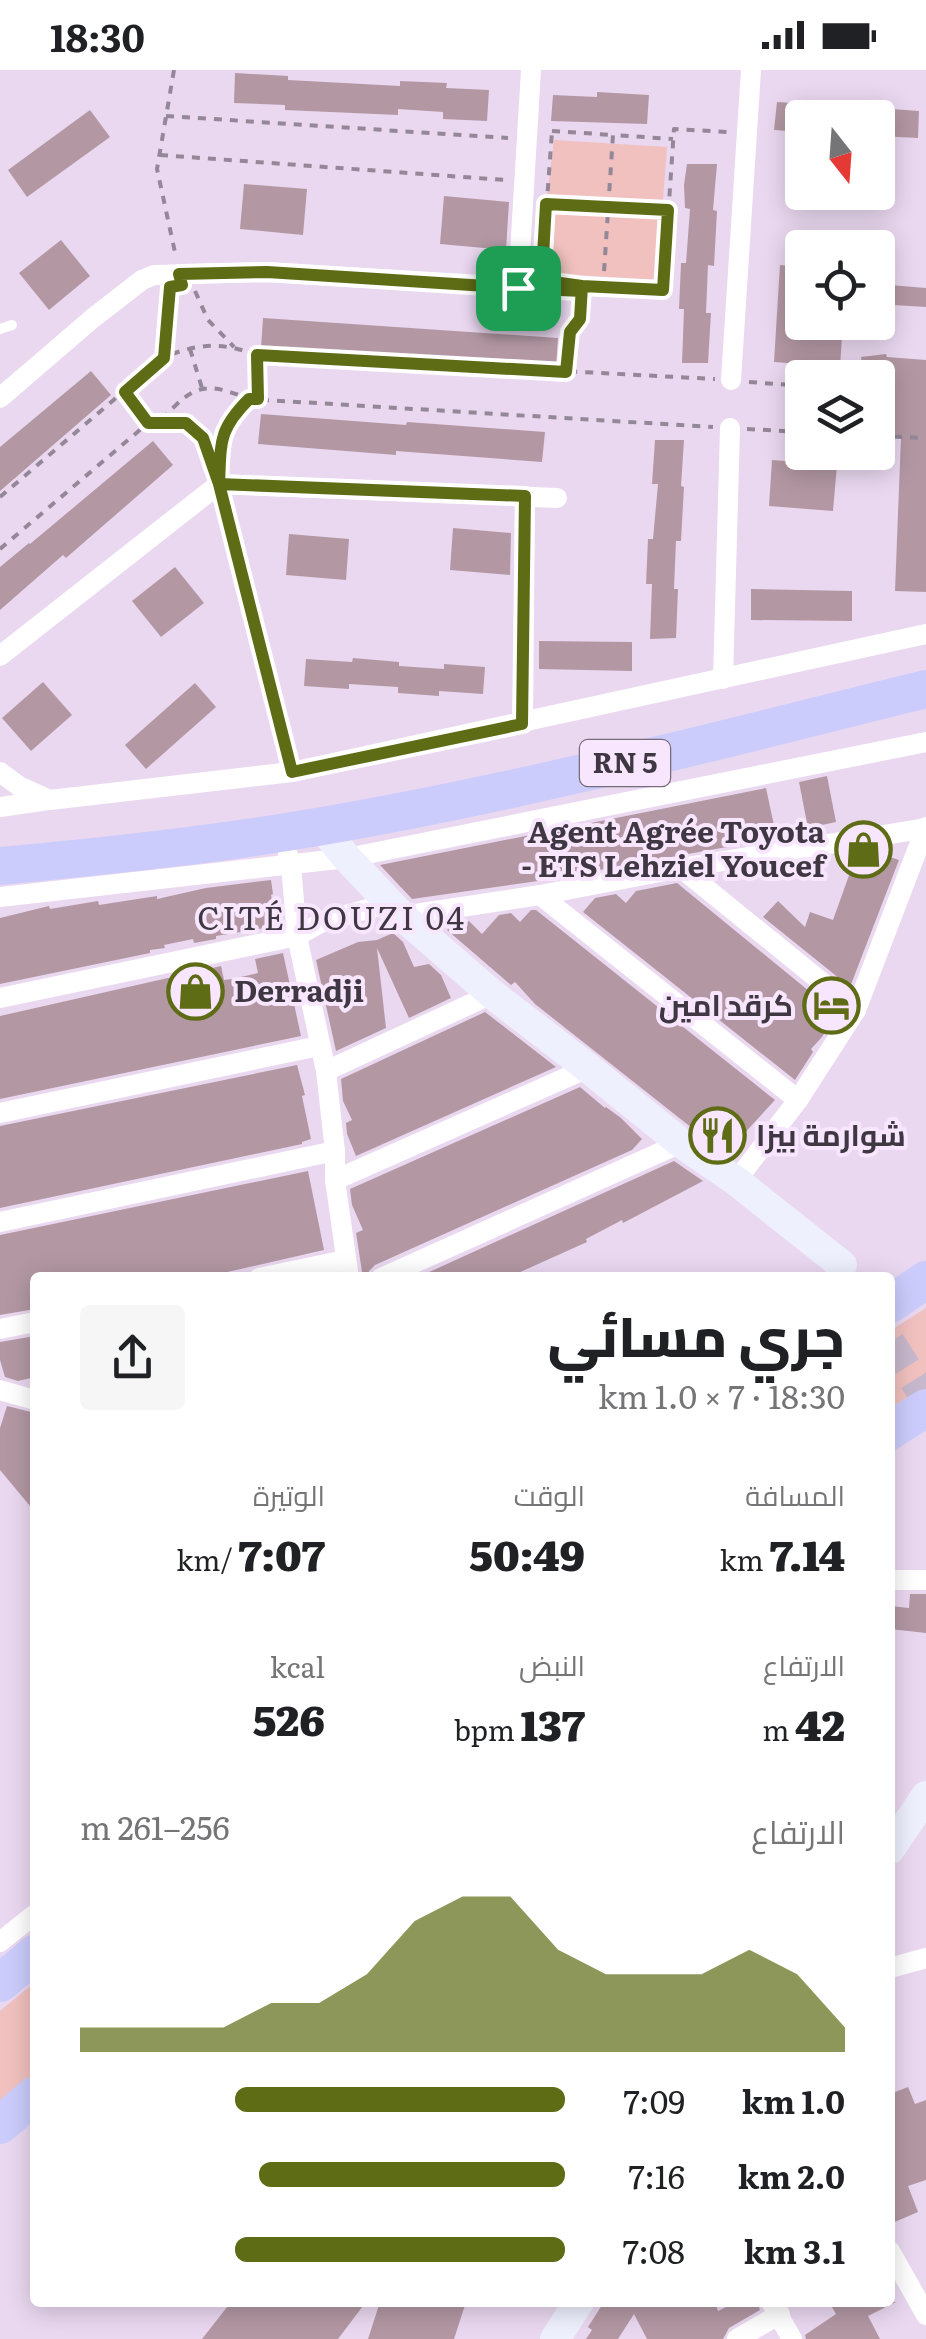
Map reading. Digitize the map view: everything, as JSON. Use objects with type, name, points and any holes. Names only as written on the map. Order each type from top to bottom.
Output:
[{"type":"highway","name":"RN 5","points":[[0,842],[229,819],[378,798],[799,709],[926,673]]},
{"type":"highway","name":"RN 5","points":[[0,866],[172,849],[286,849],[321,826],[555,780],[926,689]]},
{"type":"highway","points":[[895,1301],[926,1280]]},
{"type":"highway","points":[[895,1428],[926,1408]]},
{"type":"highway","points":[[0,1982],[30,1958]]},
{"type":"highway","points":[[0,2125],[30,2099]]},
{"type":"street","points":[[518,288],[531,70]]},
{"type":"street","points":[[731,380],[750,70]]},
{"type":"street","points":[[0,398],[93,318],[154,275],[180,279],[267,272],[592,289]]},
{"type":"street","points":[[722,679],[730,428]]},
{"type":"street","points":[[0,656],[219,484],[557,498]]},
{"type":"street","points":[[522,724],[525,496]]},
{"type":"street","points":[[0,807],[292,772],[926,634]]},
{"type":"street","points":[[0,897],[286,849],[347,858],[926,742]]},
{"type":"street","points":[[0,772],[50,800]]},
{"type":"street","points":[[321,826],[402,916],[492,994],[680,1143],[736,1181],[833,1267]]},
{"type":"street","points":[[0,998],[297,936],[324,921],[379,906],[402,916],[926,827]]},
{"type":"street","points":[[736,1181],[798,1100],[856,1010],[926,827]]},
{"type":"street","points":[[286,849],[297,936],[326,1071],[335,1151],[334,1180],[347,1269],[318,1272]]},
{"type":"street","points":[[681,868],[856,1010]]},
{"type":"street","points":[[540,895],[798,1100]]},
{"type":"street","points":[[326,1071],[492,994]]},
{"type":"street","points":[[0,1113],[319,1046]]},
{"type":"street","points":[[334,1180],[588,1068]]},
{"type":"street","points":[[394,1272],[680,1143]]},
{"type":"street","points":[[0,1222],[335,1151]]},
{"type":"street","points":[[0,1329],[30,1323]]},
{"type":"street","points":[[0,1390],[30,1399]]},
{"type":"street","points":[[895,1580],[926,1580]]},
{"type":"street","points":[[895,1842],[926,1796]]},
{"type":"street","points":[[0,1942],[30,1918]]},
{"type":"street","points":[[895,1967],[926,1958]]},
{"type":"street","points":[[895,2260],[926,2314]]},
{"type":"street","points":[[555,2339],[577,2307]]},
{"type":"street","points":[[738,2339],[776,2308],[792,2339]]},
{"type":"path","points":[[174,70],[158,169],[180,279]]},
{"type":"path","points":[[166,116],[673,139]]},
{"type":"path","points":[[592,289],[663,290],[674,130],[726,132]]},
{"type":"path","points":[[544,278],[552,131]]},
{"type":"path","points":[[566,372],[570,332],[592,289],[608,207],[612,135]]},
{"type":"path","points":[[160,155],[525,182]]},
{"type":"path","points":[[546,204],[668,210]]},
{"type":"path","points":[[180,279],[192,285],[208,320],[234,347]]},
{"type":"path","points":[[164,358],[170,287],[180,279]]},
{"type":"path","points":[[0,497],[164,358],[190,347],[234,347],[257,355],[785,384]]},
{"type":"path","points":[[190,347],[202,388]]},
{"type":"path","points":[[257,355],[258,399]]},
{"type":"path","points":[[160,421],[178,402],[202,388],[224,390],[249,399],[785,431]]},
{"type":"path","points":[[125,392],[148,423]]},
{"type":"path","points":[[219,484],[221,438],[232,416],[249,399]]},
{"type":"path","points":[[0,549],[148,423],[186,423],[203,438],[219,484],[292,772]]},
{"type":"path","points":[[895,437],[926,438]]},
{"type":"shaded area","points":[[554,140],[667,147],[657,280],[545,273],[546,204]]},
{"type":"shaded area","points":[[926,1308],[926,1386],[895,1405],[895,1328]]},
{"type":"shaded area","points":[[30,1986],[30,2077],[0,2103],[0,2011]]},
{"type":"building","points":[[235,73],[400,86],[400,81],[447,83],[446,88],[489,90],[487,121],[443,119],[443,112],[398,109],[398,115],[285,110],[285,105],[234,103]]},
{"type":"building","points":[[597,92],[649,95],[647,124],[551,121],[553,95],[597,97]]},
{"type":"building","points":[[777,102],[785,102],[785,131],[774,130]]},
{"type":"building","points":[[895,109],[919,111],[918,138],[895,137]]},
{"type":"building","points":[[90,110],[110,137],[27,197],[8,170]]},
{"type":"building","points":[[687,164],[717,164],[714,266],[708,265],[708,363],[682,363],[684,309],[679,309],[681,263],[686,263],[690,209],[685,208]]},
{"type":"building","points":[[244,184],[307,189],[303,235],[240,229]]},
{"type":"building","points":[[444,196],[509,202],[506,250],[440,244]]},
{"type":"building","points":[[61,240],[90,276],[49,310],[19,273]]},
{"type":"building","points":[[780,265],[785,265],[785,340],[842,340],[840,360],[774,362]]},
{"type":"building","points":[[895,285],[926,288],[926,307],[895,305]]},
{"type":"building","points":[[263,318],[558,338],[556,368],[261,348]]},
{"type":"building","points":[[886,354],[926,360],[926,592],[895,591],[901,437],[895,436],[895,360],[861,357]]},
{"type":"building","points":[[91,371],[111,395],[0,491],[0,447]]},
{"type":"building","points":[[261,414],[545,432],[542,462],[258,444]]},
{"type":"building","points":[[655,440],[684,440],[681,541],[676,541],[674,589],[678,589],[676,638],[650,639],[652,584],[646,584],[648,539],[653,539],[658,484],[652,484]]},
{"type":"building","points":[[153,441],[173,465],[0,610],[0,567]]},
{"type":"building","points":[[772,460],[785,461],[785,470],[837,470],[833,511],[769,506]]},
{"type":"building","points":[[453,528],[511,533],[510,575],[450,570]]},
{"type":"building","points":[[289,534],[349,539],[346,580],[286,575]]},
{"type":"building","points":[[175,567],[204,603],[161,637],[132,601]]},
{"type":"building","points":[[751,589],[852,591],[852,621],[751,620]]},
{"type":"building","points":[[539,641],[632,642],[632,671],[539,669]]},
{"type":"building","points":[[353,658],[399,662],[399,666],[485,667],[483,694],[398,693],[398,687],[349,684],[349,689],[304,686],[306,659],[352,662]]},
{"type":"building","points":[[43,682],[72,715],[31,751],[2,718]]},
{"type":"building","points":[[195,683],[216,707],[146,769],[125,745]]},
{"type":"building","points":[[827,776],[836,822],[808,828],[799,782]]},
{"type":"building","points":[[766,788],[776,835],[749,843],[412,899],[380,865]]},
{"type":"building","points":[[872,851],[899,860],[850,987],[763,917],[778,901],[805,927],[810,912],[833,920],[857,853]]},
{"type":"building","points":[[271,880],[277,926],[194,943],[193,939],[164,945],[165,948],[150,953],[0,984],[0,918],[49,906],[50,909],[98,901],[99,905],[157,899]]},
{"type":"building","points":[[677,883],[837,1014],[811,1049],[813,1052],[795,1080],[583,912],[595,898],[616,894],[626,903],[636,891]]},
{"type":"building","points":[[536,910],[775,1100],[727,1152],[535,1004],[515,982],[511,985],[447,930],[455,923],[460,928],[469,921],[482,934],[499,915],[511,913],[520,922]]},
{"type":"building","points":[[393,933],[403,942],[414,967],[429,964],[441,975],[451,998],[409,1018],[377,948],[386,1028],[336,1051],[316,960],[358,942]]},
{"type":"building","points":[[283,953],[301,1036],[0,1099],[0,1016],[221,966],[224,980],[232,979],[258,973],[255,959]]},
{"type":"building","points":[[485,1012],[556,1067],[356,1156],[347,1134],[346,1123],[352,1120],[343,1101],[341,1079]]},
{"type":"building","points":[[297,1065],[311,1139],[302,1144],[0,1208],[0,1126]]},
{"type":"building","points":[[580,1087],[642,1139],[632,1150],[375,1265],[369,1272],[362,1272],[356,1233],[363,1230],[350,1189]]},
{"type":"building","points":[[674,1161],[703,1181],[520,1272],[429,1272]]},
{"type":"building","points":[[308,1171],[324,1250],[227,1272],[30,1272],[30,1310],[0,1315],[0,1235]]},
{"type":"building","points":[[30,1337],[30,1378],[18,1381],[5,1377],[0,1342]]},
{"type":"building","points":[[7,1406],[30,1412],[30,1506],[0,1470],[0,1428]]},
{"type":"building","points":[[910,1594],[926,1594],[926,1633],[895,1630],[895,1607],[909,1608]]},
{"type":"building","points":[[908,2087],[915,2104],[926,2100],[926,2180],[908,2186],[918,2212],[895,2222],[895,2092]]},
{"type":"building","points":[[227,2307],[362,2307],[338,2339],[202,2339]]},
{"type":"building","points":[[378,2307],[464,2307],[454,2339],[368,2339]]},
{"type":"building","points":[[601,2307],[760,2310],[729,2328],[723,2339],[647,2339],[634,2314],[618,2339],[586,2339],[592,2330],[588,2327]]},
{"type":"building","points":[[832,2307],[886,2307],[868,2316],[880,2339],[806,2339],[805,2335],[836,2314]]},
{"type":"tunnel","points":[[895,1350],[926,1399]]},
{"type":"place","name":"Agent Agrée Toyota - ETS Lehziel Youcef","points":[[864,850]]},
{"type":"place","name":"Derradji","points":[[195,992]]},
{"type":"place","name":"كرقد امين","points":[[832,1006]]},
{"type":"place","name":"شوارمة بيزا","points":[[717,1136]]},
{"type":"district","name":"CITÉ DOUZI 04","points":[[332,919]]},
{"type":"route","points":[[518,288],[267,272],[179,274],[182,285],[170,287],[164,358],[125,392],[148,423],[186,423],[203,438],[219,484],[292,772],[522,724],[525,496],[219,484],[221,438],[232,416],[249,399],[258,399],[257,355],[566,372],[570,332],[580,319],[582,291],[582,286],[663,290],[668,210],[546,204],[544,278],[582,286],[582,291],[518,288]]}]
